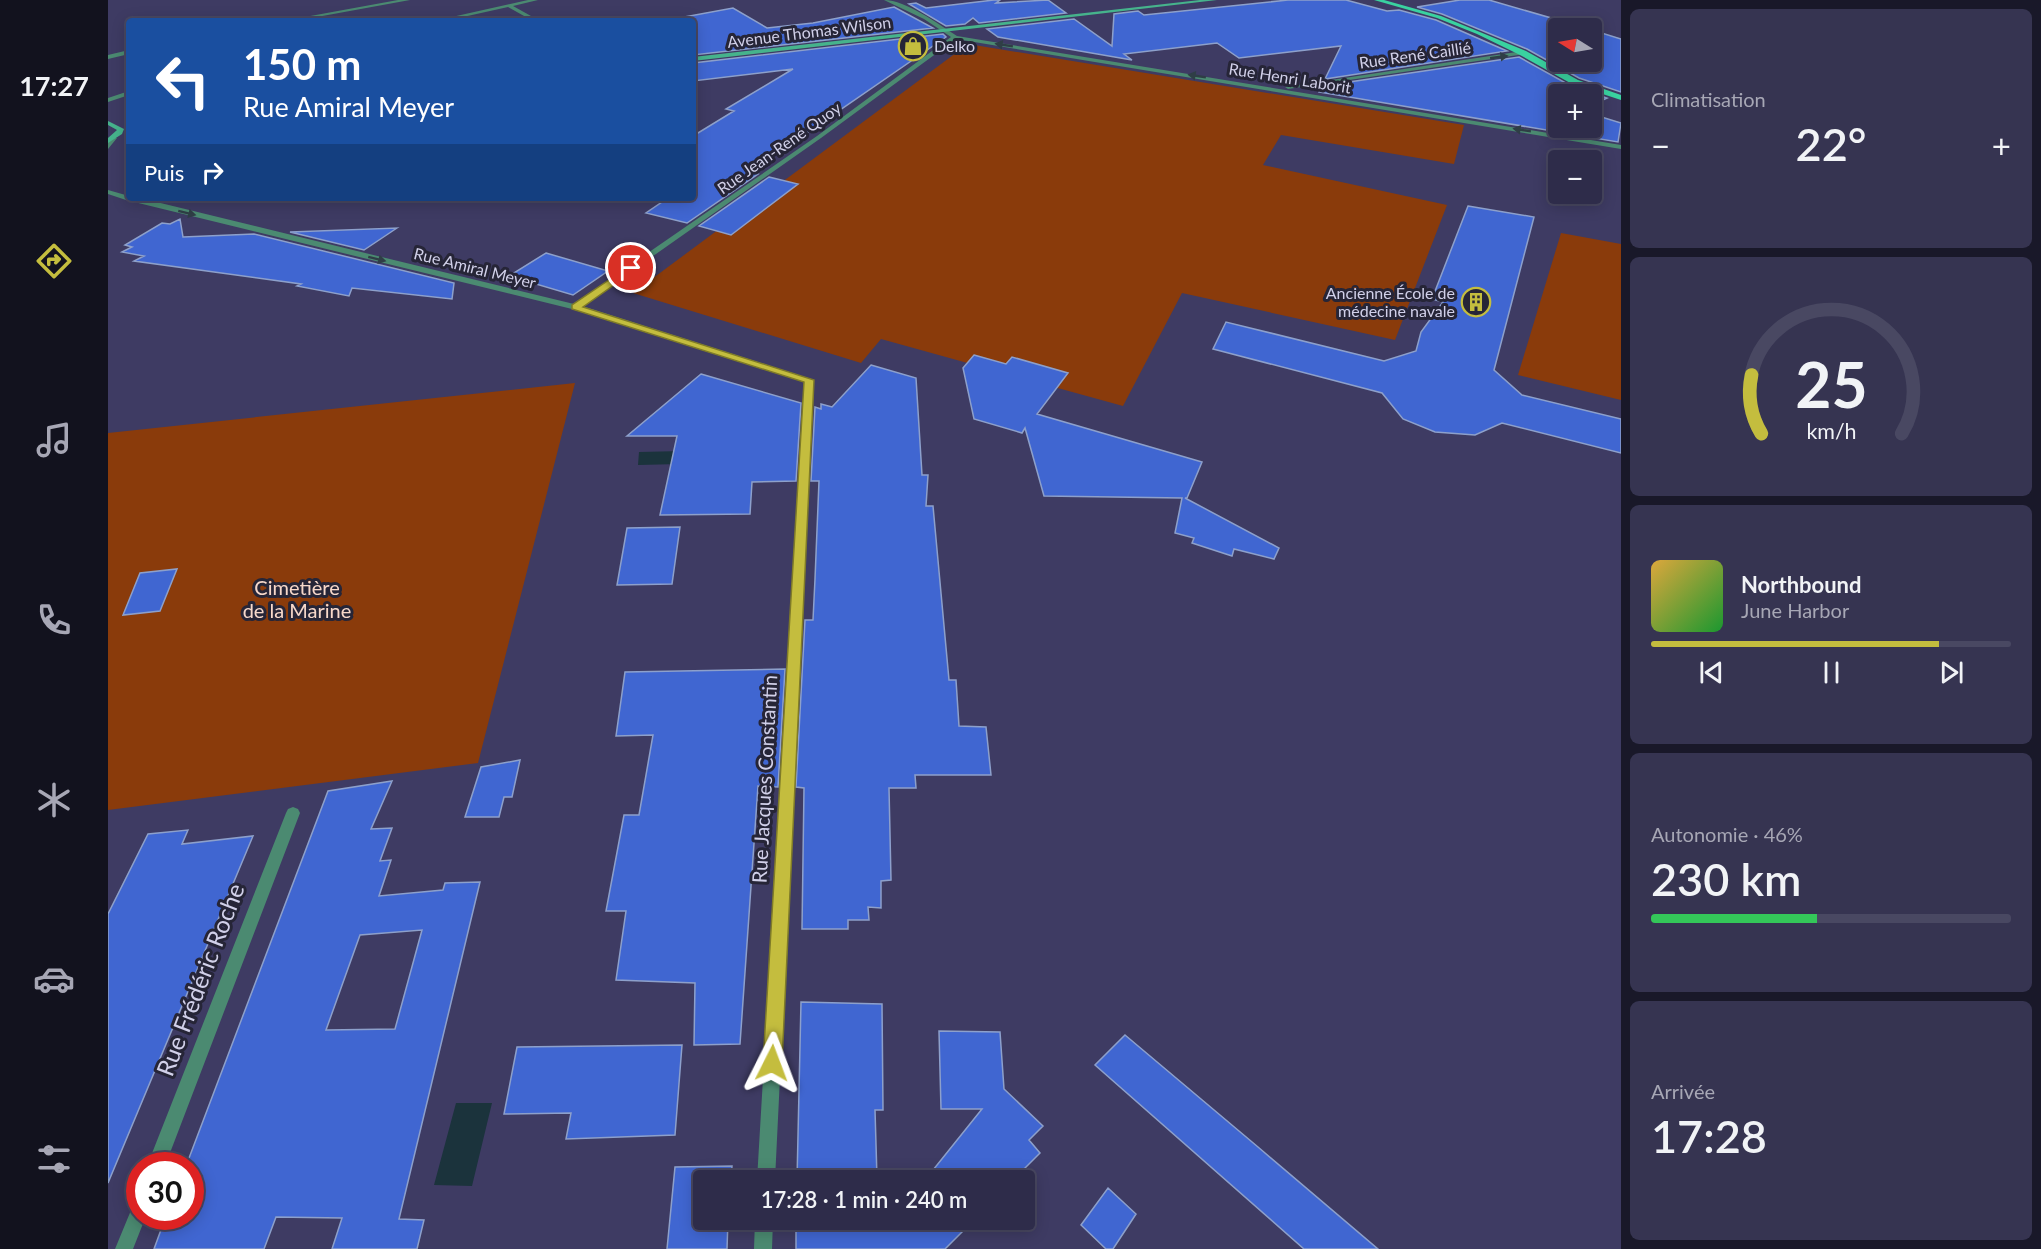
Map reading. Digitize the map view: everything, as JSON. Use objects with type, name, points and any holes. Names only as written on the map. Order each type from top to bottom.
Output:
[{"type":"main road","points":[[1377,0],[1439,17],[1523,53],[1575,82],[1621,98]]},
{"type":"main road","points":[[1424,5],[1439,17]]},
{"type":"street","points":[[301,18],[407,0]]},
{"type":"street","points":[[498,0],[531,18]]},
{"type":"street","points":[[451,18],[535,0]]},
{"type":"street","points":[[887,0],[926,18],[955,37]]},
{"type":"street","name":"Avenue Thomas Wilson","points":[[696,59],[1214,0]]},
{"type":"street","points":[[322,14],[328,18]]},
{"type":"street","name":"Rue Henri Laborit","points":[[955,37],[1621,147]]},
{"type":"street","name":"Rue Jean-René Quoy","points":[[575,307],[819,137],[955,37]]},
{"type":"street","points":[[108,57],[126,53]]},
{"type":"street","name":"Rue René Caillié","points":[[1275,89],[1523,53]]},
{"type":"street","points":[[108,100],[126,94]]},
{"type":"street","points":[[108,123],[126,124]]},
{"type":"street","points":[[108,147],[111,140],[120,133],[121,129],[118,125]]},
{"type":"street","name":"Rue Amiral Meyer","points":[[108,192],[126,197]]},
{"type":"street","name":"Rue Amiral Meyer","points":[[142,201],[575,307],[809,380]]},
{"type":"street","name":"Rue Jacques Constantin","points":[[767,1170],[809,380]]},
{"type":"street","name":"Rue Frédéric Roche","points":[[161,1152],[293,813]]},
{"type":"street","points":[[124,1249],[132,1230]]},
{"type":"street","points":[[763,1249],[764,1230]]},
{"type":"green space","points":[[968,44],[1464,125],[1454,164],[1281,135],[1263,165],[1447,205],[1395,340],[1182,293],[1123,406],[881,339],[861,363],[633,293]]},
{"type":"green space","points":[[1561,233],[1621,244],[1621,400],[1518,375]]},
{"type":"green space","name":"Cimetière de la Marine","points":[[575,383],[478,763],[108,810],[108,433]]},
{"type":"water","points":[[683,451],[680,464],[638,465],[639,452]]},
{"type":"water","points":[[456,1103],[492,1103],[472,1186],[434,1185]]},
{"type":"building","points":[[1000,0],[996,3],[1048,0],[1066,13],[979,23],[973,18],[965,24],[946,26],[909,4],[916,3],[926,8]]},
{"type":"building","points":[[1288,0],[1346,0],[1387,11],[1399,10],[1436,20],[1507,51],[1325,79],[1341,46],[1239,58],[1217,43],[1124,54],[1132,60],[998,37],[987,29],[1074,19],[1112,46],[1114,14],[1138,11],[1144,15]]},
{"type":"building","points":[[1460,0],[1489,0],[1551,18],[1548,18],[1548,61],[1527,49],[1442,14],[1417,7]]},
{"type":"building","points":[[894,7],[933,28],[696,55],[696,18],[679,18],[733,8],[767,28],[813,23]]},
{"type":"building","points":[[1602,33],[1621,39],[1621,92],[1568,72],[1602,72]]},
{"type":"building","points":[[943,34],[946,37],[750,172],[758,174],[687,223],[646,213],[664,201],[696,201],[696,134],[734,111],[726,109],[793,69],[696,81],[696,63]]},
{"type":"building","points":[[1519,57],[1567,84],[1548,84],[1548,130],[1319,92],[1322,86]]},
{"type":"building","points":[[1602,117],[1621,123],[1618,142],[1594,138],[1602,138]]},
{"type":"building","points":[[769,177],[798,184],[731,235],[699,226]]},
{"type":"building","name":"Ancienne École de médecine navale","points":[[1468,206],[1534,217],[1494,370],[1522,395],[1621,419],[1621,453],[1502,423],[1475,435],[1435,432],[1403,419],[1382,393],[1213,349],[1226,322],[1384,361],[1416,351],[1421,332],[1443,302],[1432,299]]},
{"type":"building","points":[[180,219],[183,237],[254,234],[454,283],[452,299],[352,288],[349,296],[297,286],[301,284],[134,261],[144,256],[122,252],[132,247],[125,245],[162,223],[170,224]]},
{"type":"building","points":[[397,228],[364,250],[290,232]]},
{"type":"building","points":[[546,253],[608,271],[573,295],[509,276]]},
{"type":"building","points":[[974,355],[1006,364],[1012,357],[1068,373],[1037,414],[1202,462],[1187,498],[1185,498],[1279,548],[1274,559],[1234,549],[1232,556],[1192,543],[1194,538],[1175,533],[1182,498],[1044,496],[1025,428],[1022,433],[974,419],[963,368]]},
{"type":"building","points":[[871,365],[916,378],[922,475],[928,475],[926,506],[933,506],[949,680],[956,680],[959,726],[986,727],[991,775],[915,775],[916,788],[889,788],[891,880],[881,881],[881,908],[868,907],[869,920],[848,920],[848,929],[802,929],[804,788],[796,787],[805,620],[813,620],[819,481],[811,481],[815,407],[821,409],[821,404],[832,407]]},
{"type":"building","points":[[701,374],[801,403],[796,481],[752,482],[750,514],[660,515],[677,436],[627,436]]},
{"type":"building","points":[[680,527],[672,584],[617,585],[627,528]]},
{"type":"building","points":[[177,569],[160,611],[123,615],[140,573]]},
{"type":"building","points":[[785,669],[778,787],[758,786],[740,1044],[694,1045],[695,983],[616,980],[626,911],[606,911],[624,815],[639,815],[653,735],[616,736],[625,672]]},
{"type":"building","points":[[520,760],[512,797],[504,797],[499,817],[465,817],[481,767]]},
{"type":"building","points":[[392,781],[371,829],[392,828],[380,861],[391,860],[379,896],[443,890],[445,883],[480,882],[399,1219],[424,1220],[417,1249],[332,1249],[342,1218],[276,1217],[264,1249],[154,1249],[161,1230],[204,1230],[204,1152],[191,1152],[328,791]],"holes":[[[422,930],[395,1029],[326,1030],[360,935]]]},
{"type":"building","points":[[188,830],[182,844],[253,836],[108,1183],[108,914],[148,834]]},
{"type":"building","points":[[801,1002],[882,1004],[883,1110],[875,1110],[877,1170],[797,1170]]},
{"type":"building","points":[[939,1031],[1000,1032],[1004,1089],[1043,1126],[1029,1140],[1040,1153],[1023,1170],[933,1170],[982,1109],[941,1109]]},
{"type":"building","points":[[1125,1035],[1378,1249],[1304,1249],[1095,1065]]},
{"type":"building","points":[[682,1045],[675,1135],[566,1139],[571,1113],[504,1114],[517,1047]]},
{"type":"building","points":[[732,1166],[732,1170],[693,1170],[693,1230],[728,1230],[727,1249],[667,1249],[675,1167]]},
{"type":"building","points":[[1108,1188],[1136,1214],[1113,1249],[1106,1249],[1081,1225]]},
{"type":"building","points":[[796,1230],[964,1230],[945,1249],[796,1249]]},
{"type":"place","name":"Delko","points":[[913,46]]},
{"type":"place","name":"Ancienne École de médecine navale","points":[[1476,302]]},
{"type":"route","points":[[631,268],[575,307],[809,380],[772,1063]]}]
